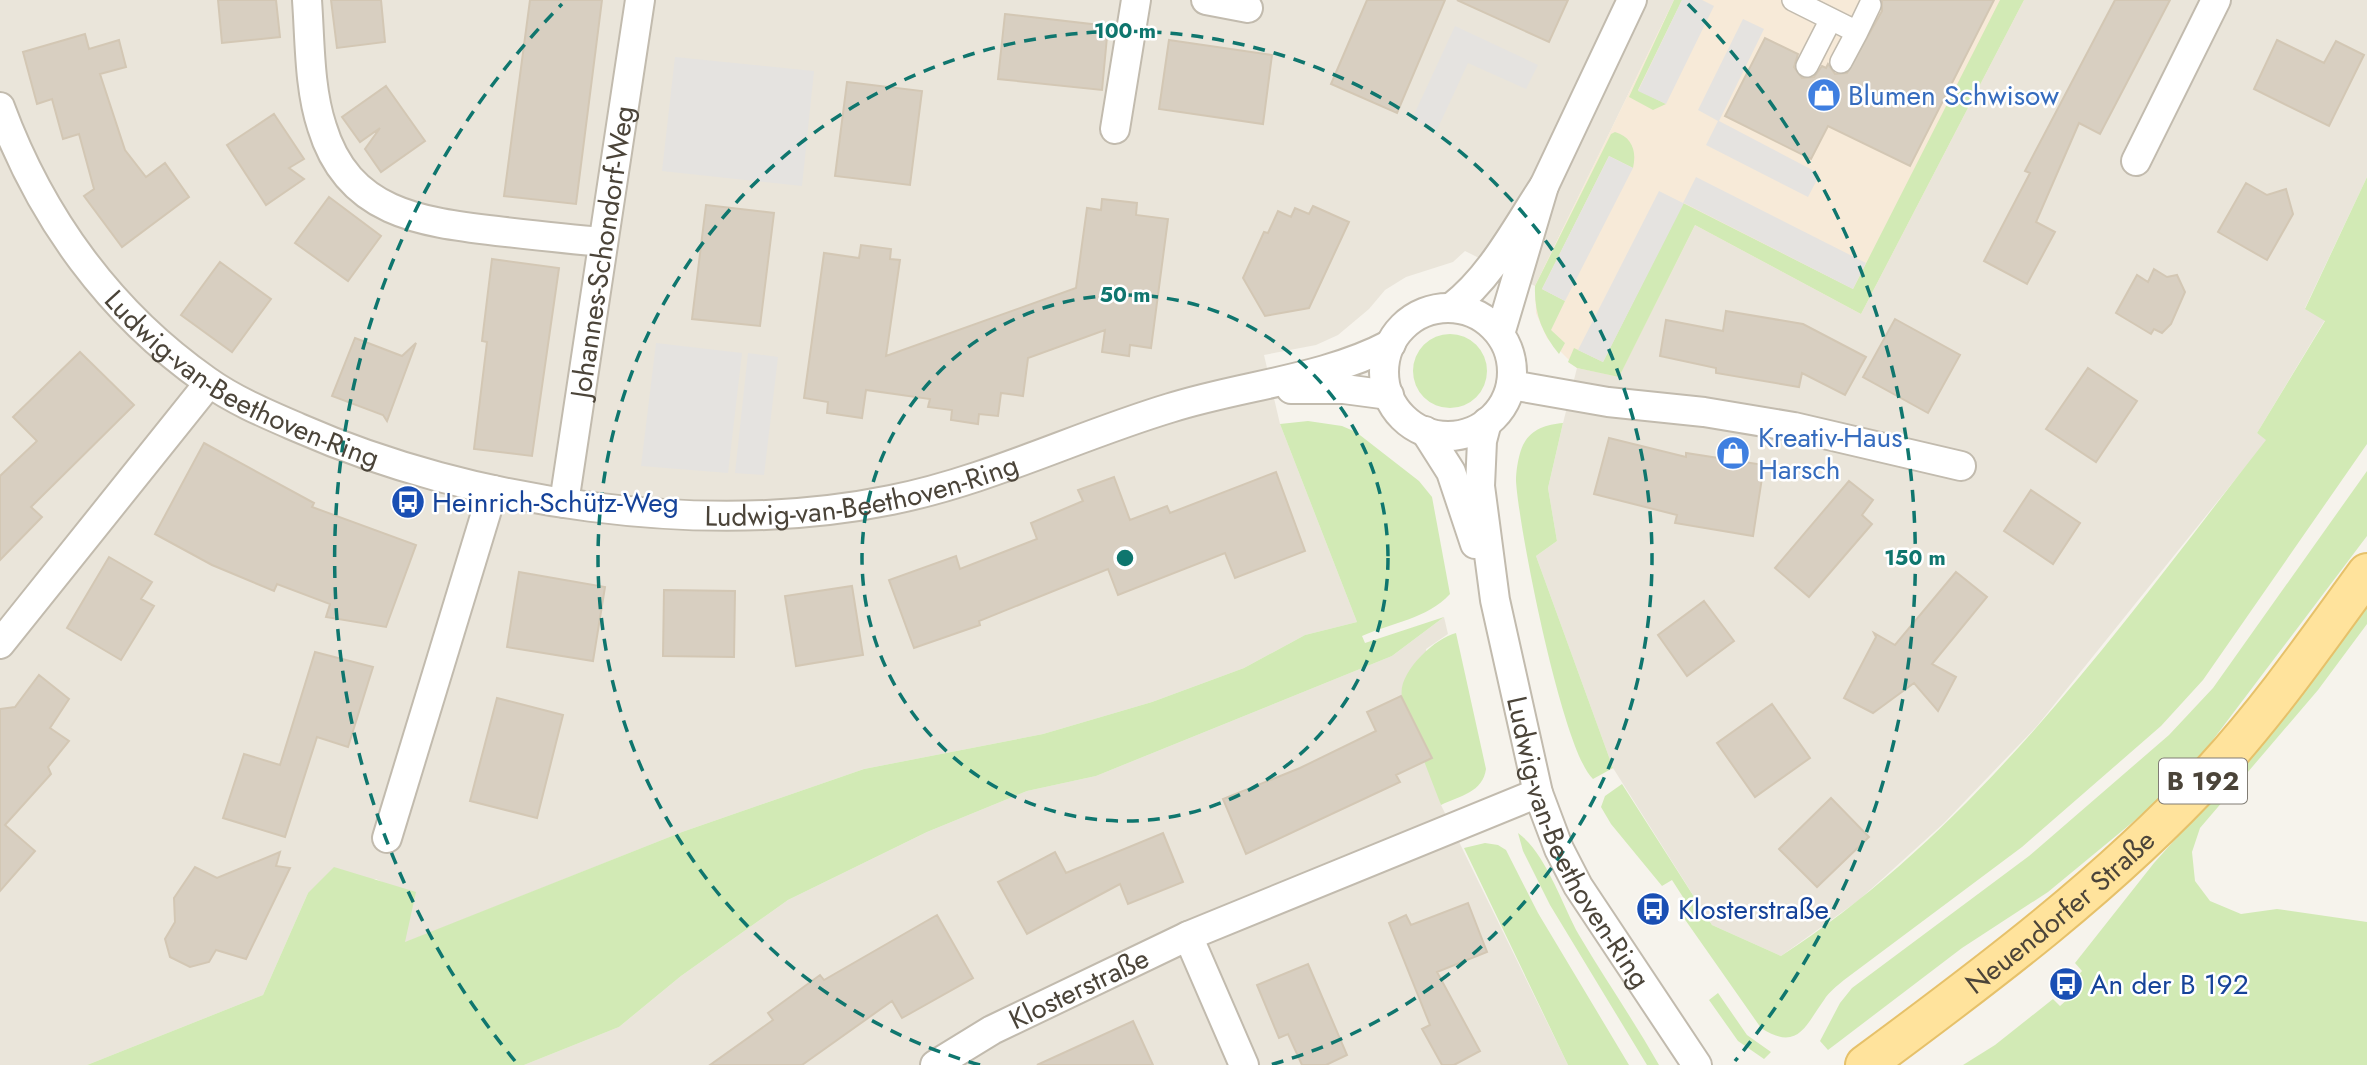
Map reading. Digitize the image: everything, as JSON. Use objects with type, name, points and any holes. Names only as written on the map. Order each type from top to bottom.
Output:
[{"type":"main road","name":"Neuendorfer Straße","points":[[1865,1065],[2005,959],[2142,843],[2231,750],[2297,670],[2367,573]]},
{"type":"street","points":[[307,0],[321,126],[336,160],[370,197],[400,214],[437,224],[603,242]]},
{"type":"street","name":"Johannes-Schondorf-Weg","points":[[564,503],[640,0]]},
{"type":"street","points":[[1115,129],[1136,0]]},
{"type":"street","points":[[1206,0],[1248,8]]},
{"type":"street","name":"Ludwig-van-Beethoven-Ring","points":[[0,107],[10,164],[97,281],[155,339],[209,383],[264,413],[345,448],[408,470],[493,490],[564,503],[674,513],[782,514],[892,500],[957,483],[1174,406],[1343,364],[1391,344],[1397,334],[1416,317],[1429,310],[1452,307],[1466,296],[1489,270],[1544,186],[1632,0]]},
{"type":"street","points":[[1793,0],[1857,32]]},
{"type":"street","points":[[2136,161],[2216,0]]},
{"type":"street","points":[[1841,62],[1870,5]]},
{"type":"street","points":[[1807,66],[1831,19]]},
{"type":"street","name":"Ludwig-van-Beethoven-Ring","points":[[1500,334],[1544,186]]},
{"type":"street","points":[[1452,307],[1483,317],[1500,334],[1512,363],[1511,385],[1608,402],[1704,412],[1794,427],[1961,466]]},
{"type":"street","points":[[1389,395],[1385,374],[1391,344]]},
{"type":"street","points":[[0,644],[209,383]]},
{"type":"street","name":"Ludwig-van-Beethoven-Ring","points":[[1511,385],[1500,409],[1487,422],[1482,441],[1480,486],[1495,600],[1538,793],[1559,849],[1578,886],[1698,1065]]},
{"type":"street","name":"Ludwig-van-Beethoven-Ring","points":[[1247,389],[1344,388],[1389,395],[1401,415],[1425,431],[1451,472],[1495,600]]},
{"type":"street","points":[[1425,431],[1452,436],[1487,422]]},
{"type":"street","points":[[387,838],[493,490]]},
{"type":"street","name":"Klosterstraße","points":[[935,1065],[992,1030],[1188,936],[1538,793]]},
{"type":"street","points":[[1188,936],[1244,1065]]},
{"type":"shaded area","points":[[0,0],[1674,0],[1535,286],[1465,251],[1453,262],[1406,277],[1385,290],[1369,309],[1338,335],[1316,345],[1264,355],[1280,424],[1357,622],[1305,635],[1244,668],[1152,702],[1043,734],[864,769],[682,832],[404,943],[382,882],[376,879],[308,893],[263,995],[87,1065],[0,1065]]},
{"type":"shaded area","points":[[1674,0],[2024,0],[1861,314],[1695,225],[1619,377],[1577,368],[1547,338],[1536,313],[1535,286]]},
{"type":"shaded area","points":[[1682,0],[1702,0],[1714,6],[1666,104],[1638,91]]},
{"type":"shaded area","points":[[2024,0],[2367,0],[2367,177],[2305,308],[2325,320],[2257,433],[2267,440],[2037,726],[1944,823],[1859,900],[1781,956],[1712,925],[1613,768],[1536,556],[1557,541],[1548,488],[1563,423],[1577,368],[1619,376],[1695,225],[1861,314]]},
{"type":"shaded area","points":[[1743,19],[1764,29],[1719,121],[1820,174],[1808,197],[1706,145],[1718,121],[1698,110]]},
{"type":"shaded area","points":[[1455,26],[1538,65],[1526,89],[1468,63],[1437,130],[1412,119]]},
{"type":"shaded area","points":[[675,57],[814,71],[802,186],[662,171]]},
{"type":"shaded area","points":[[1609,156],[1633,168],[1565,301],[1542,289]]},
{"type":"shaded area","points":[[1696,177],[1866,263],[1853,289],[1684,203],[1603,362],[1578,350],[1659,191],[1683,203]]},
{"type":"shaded area","points":[[656,343],[742,353],[728,473],[641,466]]},
{"type":"shaded area","points":[[748,353],[778,357],[764,475],[735,473]]},
{"type":"shaded area","points":[[1444,617],[1448,634],[1426,649],[1431,758],[1441,805],[1568,1065],[524,1065],[619,1027],[681,976],[788,900],[927,832],[1027,791],[1096,776],[1392,656]]},
{"type":"green space","points":[[1674,0],[1682,0],[1638,90],[1666,104],[1653,110],[1629,97]]},
{"type":"green space","points":[[2000,0],[2024,0],[1861,314],[1695,225],[1619,377],[1577,368],[1568,362],[1574,348],[1603,362],[1683,203],[1853,289]]},
{"type":"green space","points":[[1615,132],[1626,137],[1632,146],[1633,168],[1609,156],[1542,289],[1565,301],[1551,330],[1565,343],[1559,354],[1540,322],[1535,286],[1611,134]]},
{"type":"green space","points":[[2367,177],[2367,444],[2203,680],[2161,726],[2022,847],[1844,980],[1826,997],[1799,1033],[1784,1037],[1761,1028],[1679,911],[1688,905],[1672,880],[1662,886],[1611,824],[1601,807],[1605,796],[1622,784],[1712,925],[1781,956],[1853,904],[1920,847],[1984,785],[2044,719],[2102,650],[2266,440],[2257,433],[2325,321],[2305,309]]},
{"type":"green space","points":[[1450,334],[1471,340],[1481,350],[1487,371],[1481,392],[1471,402],[1450,408],[1429,402],[1419,392],[1413,371],[1419,350],[1429,340]]},
{"type":"green space","points":[[1308,421],[1342,426],[1356,432],[1419,481],[1432,497],[1450,594],[1420,615],[1362,636],[1365,643],[1444,617],[1392,656],[1096,776],[1027,791],[927,832],[788,900],[681,976],[619,1027],[524,1065],[87,1065],[263,995],[308,893],[334,867],[416,892],[405,942],[682,832],[864,769],[1043,734],[1152,702],[1244,668],[1305,635],[1357,622],[1280,424]]},
{"type":"green space","points":[[1563,423],[1548,488],[1557,541],[1536,556],[1613,768],[1593,779],[1581,760],[1556,686],[1525,544],[1516,481],[1520,454],[1532,433],[1549,425]]},
{"type":"green space","points":[[2367,471],[2367,536],[2206,749],[2151,807],[2048,892],[1962,948],[1828,1050],[1820,1041],[1840,1003],[1852,988],[2029,856],[2169,735],[2213,688]]},
{"type":"green space","points":[[2367,603],[2367,624],[2318,690],[2200,828],[2192,852],[2195,881],[2210,901],[2241,914],[2277,909],[2367,922],[2367,1065],[1963,1065],[1995,1045],[2053,999],[2060,1006],[2080,988],[2074,980],[2082,971],[2075,963],[2154,863],[2231,777]]},
{"type":"green space","points":[[1456,633],[1486,769],[1484,777],[1475,788],[1441,805],[1424,761],[1431,757],[1407,712],[1402,688],[1405,678],[1419,658],[1438,642]]},
{"type":"green space","points":[[1518,833],[1545,866],[1579,935],[1659,1065],[1647,1065],[1550,905],[1523,851]]},
{"type":"green space","points":[[1485,843],[1498,845],[1506,850],[1538,913],[1629,1065],[1568,1065],[1464,848]]},
{"type":"green space","points":[[1718,993],[1747,1035],[1771,1052],[1764,1059],[1738,1041],[1709,1000]]},
{"type":"building","points":[[218,0],[276,0],[280,37],[222,43]]},
{"type":"building","points":[[331,0],[381,0],[385,42],[337,48]]},
{"type":"building","points":[[530,0],[602,0],[576,204],[504,196]]},
{"type":"building","points":[[1367,0],[1445,0],[1397,113],[1331,84]]},
{"type":"building","points":[[1457,0],[1568,0],[1549,42]]},
{"type":"building","points":[[1882,0],[1994,0],[1910,166],[1828,126],[1811,159],[1725,116],[1765,38],[1798,54],[1794,67],[1802,78],[1814,77],[1822,66],[1826,68],[1828,64],[1835,74],[1847,73],[1882,11]]},
{"type":"building","points":[[2115,0],[2170,0],[2100,134],[2079,123],[2036,222],[2055,232],[2027,284],[1984,261],[2030,173],[2025,171]]},
{"type":"building","points":[[1005,14],[1108,26],[1102,90],[998,79]]},
{"type":"building","points":[[85,34],[89,49],[119,40],[126,67],[100,74],[125,150],[146,177],[165,163],[189,197],[122,247],[84,196],[94,189],[79,134],[63,139],[52,99],[37,104],[23,52]]},
{"type":"building","points":[[1169,40],[1272,55],[1263,124],[1159,109]]},
{"type":"building","points":[[2277,40],[2324,63],[2336,41],[2364,55],[2329,126],[2254,89]]},
{"type":"building","points":[[847,82],[922,91],[910,185],[835,176]]},
{"type":"building","points":[[386,86],[425,141],[381,172],[365,149],[380,128],[360,142],[342,117]]},
{"type":"building","points":[[274,114],[304,159],[289,168],[304,179],[266,205],[227,145]]},
{"type":"building","points":[[2246,183],[2267,195],[2286,189],[2293,214],[2267,260],[2218,232]]},
{"type":"building","points":[[329,197],[381,236],[348,281],[295,243]]},
{"type":"building","points":[[1102,199],[1137,203],[1136,215],[1168,219],[1151,348],[1130,345],[1129,356],[1102,352],[1105,330],[1028,358],[1023,396],[1001,393],[998,416],[979,414],[978,424],[951,420],[952,410],[928,407],[930,399],[866,390],[862,418],[827,413],[828,402],[804,398],[824,253],[859,258],[861,245],[891,249],[890,259],[900,260],[886,356],[1076,288],[1087,208],[1101,210]]},
{"type":"building","points":[[706,205],[774,213],[760,326],[692,319]]},
{"type":"building","points":[[1313,206],[1349,222],[1309,308],[1265,316],[1243,278],[1264,232],[1268,233],[1278,211],[1291,217],[1295,208],[1309,214]]},
{"type":"building","points":[[492,259],[559,268],[532,456],[474,449],[487,342],[482,341]]},
{"type":"building","points":[[220,262],[271,299],[232,352],[181,315]]},
{"type":"building","points":[[2154,269],[2167,277],[2177,275],[2185,292],[2171,324],[2162,333],[2154,329],[2151,334],[2116,313],[2137,275],[2148,282]]},
{"type":"building","points":[[1726,311],[1803,324],[1866,357],[1845,395],[1802,373],[1799,387],[1716,373],[1716,368],[1660,356],[1666,320],[1723,331]]},
{"type":"building","points":[[1895,319],[1960,355],[1928,413],[1863,377]]},
{"type":"building","points":[[355,338],[402,356],[416,343],[387,421],[383,415],[332,396]]},
{"type":"building","points":[[80,352],[134,405],[31,507],[42,517],[0,560],[0,476],[37,441],[13,417]]},
{"type":"building","points":[[2088,368],[2137,401],[2096,462],[2046,429]]},
{"type":"building","points":[[1609,438],[1686,457],[1686,453],[1764,465],[1753,536],[1675,523],[1677,515],[1594,494]]},
{"type":"building","points":[[204,443],[314,503],[312,507],[416,545],[386,627],[326,617],[330,604],[277,584],[274,591],[212,565],[155,534]]},
{"type":"building","points":[[1276,472],[1305,551],[1235,578],[1225,553],[1118,595],[1108,569],[979,621],[980,625],[914,648],[889,580],[956,556],[960,569],[1037,539],[1031,523],[1083,501],[1078,490],[1114,477],[1130,520],[1167,506],[1170,513]]},
{"type":"building","points":[[1849,481],[1873,500],[1862,515],[1872,524],[1809,597],[1775,568]]},
{"type":"building","points":[[2031,490],[2080,523],[2053,564],[2004,531]]},
{"type":"building","points":[[109,557],[152,582],[141,599],[154,606],[121,660],[67,628]]},
{"type":"building","points":[[519,572],[605,587],[593,661],[507,647]]},
{"type":"building","points":[[1956,572],[1987,597],[1932,664],[1956,677],[1938,711],[1914,683],[1873,713],[1844,698],[1876,637],[1874,633],[1895,645]]},
{"type":"building","points":[[852,586],[863,655],[796,666],[785,596]]},
{"type":"building","points":[[664,590],[735,591],[734,657],[663,656]]},
{"type":"building","points":[[1704,601],[1734,641],[1687,676],[1658,635]]},
{"type":"building","points":[[315,652],[373,667],[348,747],[317,737],[285,837],[223,818],[244,754],[280,765]]},
{"type":"building","points":[[39,675],[69,699],[50,728],[69,741],[48,767],[51,774],[5,825],[35,851],[0,891],[0,709],[15,707]]},
{"type":"building","points":[[1401,696],[1432,758],[1396,775],[1400,782],[1246,854],[1223,799],[1300,768],[1376,731],[1367,712]]},
{"type":"building","points":[[497,698],[563,715],[537,818],[470,801]]},
{"type":"building","points":[[1772,704],[1810,758],[1755,797],[1717,743]]},
{"type":"building","points":[[1831,798],[1869,837],[1817,887],[1779,849]]},
{"type":"building","points":[[1163,833],[1183,882],[1128,904],[1120,884],[1027,934],[998,882],[1055,852],[1066,873]]},
{"type":"building","points":[[280,852],[276,866],[290,868],[246,959],[216,950],[209,962],[190,967],[170,957],[165,939],[175,922],[174,898],[195,867],[217,878]]},
{"type":"building","points":[[1468,903],[1487,952],[1437,972],[1480,1051],[1454,1065],[1442,1065],[1422,1029],[1430,1025],[1389,923],[1406,915],[1411,925]]},
{"type":"building","points":[[937,915],[973,978],[902,1018],[892,1001],[802,1065],[710,1065],[773,1020],[768,1013],[820,975],[824,980]]},
{"type":"building","points":[[1308,964],[1347,1055],[1326,1065],[1302,1065],[1288,1034],[1279,1038],[1257,985]]},
{"type":"building","points":[[1133,1021],[1153,1065],[1037,1065]]},
{"type":"place","name":"Blumen Schwisow","points":[[1824,95]]},
{"type":"place","name":"Kreativ-Haus Harsch","points":[[1733,453]]},
{"type":"place","name":"Heinrich-Schütz-Weg","points":[[408,502]]},
{"type":"place","name":"Klosterstraße","points":[[1653,909]]},
{"type":"place","name":"An der B 192","points":[[2066,984]]}]
